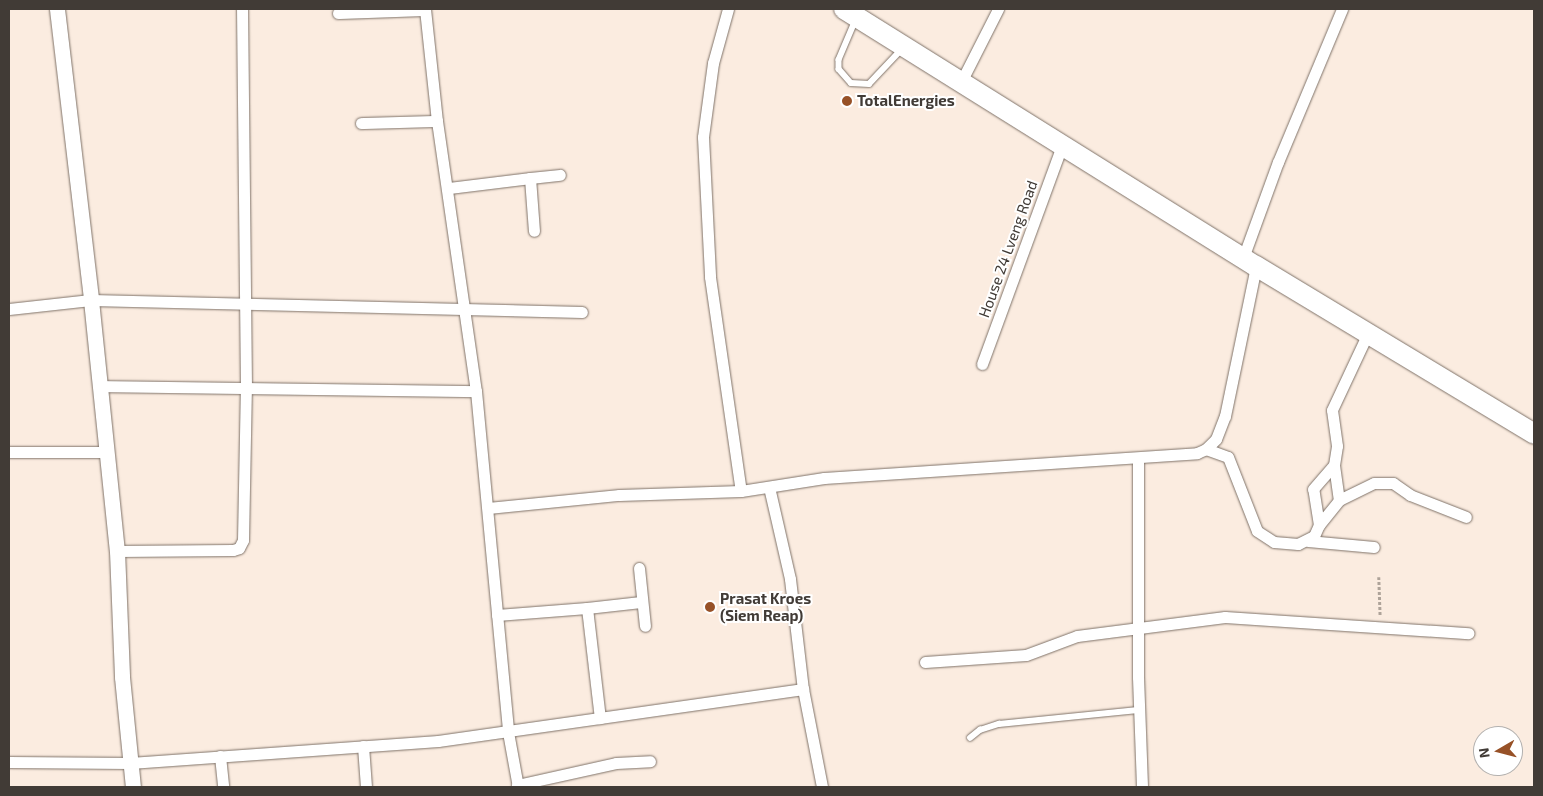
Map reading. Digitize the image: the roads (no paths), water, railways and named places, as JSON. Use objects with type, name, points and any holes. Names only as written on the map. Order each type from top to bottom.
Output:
[{"type":"highway","points":[[851,13],[1250,262],[1534,434]]},
{"type":"street","points":[[57,9],[91,300],[105,452],[117,551],[132,787]]},
{"type":"street","points":[[117,551],[239,548],[245,527],[246,388],[242,302],[242,9]]},
{"type":"street","points":[[728,9],[713,64],[703,137],[710,277],[742,492]]},
{"type":"street","points":[[961,82],[998,9]]},
{"type":"street","points":[[1206,449],[1216,439],[1225,416],[1250,262],[1278,162],[1342,9]]},
{"type":"street","points":[[338,13],[425,10],[436,121],[448,188],[476,391],[508,732],[517,786],[616,763],[650,761]]},
{"type":"street","points":[[361,123],[436,121]]},
{"type":"street","name":"House 24 Lveng Road","points":[[982,364],[1062,145]]},
{"type":"street","points":[[448,188],[560,175]]},
{"type":"street","points":[[530,178],[534,231]]},
{"type":"street","points":[[9,309],[91,300],[242,302],[466,311],[582,312]]},
{"type":"street","points":[[1339,500],[1334,465],[1337,446],[1332,410],[1368,334]]},
{"type":"street","points":[[100,386],[476,391]]},
{"type":"street","points":[[488,508],[619,495],[742,492],[824,478],[1138,459],[1206,449],[1228,457],[1257,531],[1263,536],[1274,542],[1298,544],[1308,541],[1374,547]]},
{"type":"street","points":[[9,452],[105,452]]},
{"type":"street","points":[[1138,459],[1142,787]]},
{"type":"street","points":[[1319,525],[1313,489],[1334,465]]},
{"type":"street","points":[[1308,541],[1339,500],[1374,483],[1393,482],[1410,495],[1466,518]]},
{"type":"street","points":[[769,487],[790,579],[803,689],[822,787]]},
{"type":"street","points":[[639,568],[641,602],[645,626]]},
{"type":"street","points":[[497,615],[641,602]]},
{"type":"street","points":[[587,608],[600,718]]},
{"type":"street","points":[[925,662],[1026,655],[1077,636],[1225,617],[1379,625],[1468,633]]},
{"type":"street","points":[[9,762],[130,763],[362,746],[508,732],[803,689]]},
{"type":"street","points":[[362,746],[366,787]]},
{"type":"street","points":[[220,756],[223,787]]},
{"type":"lane","points":[[851,13],[839,60],[840,69],[851,83],[869,84],[906,46]]},
{"type":"lane","points":[[970,738],[980,730],[999,724],[1140,710]]},
{"type":"place","name":"TotalEnergies","points":[[847,101]]},
{"type":"place","name":"Prasat Kroes (Siem Reap)","points":[[710,607]]}]
